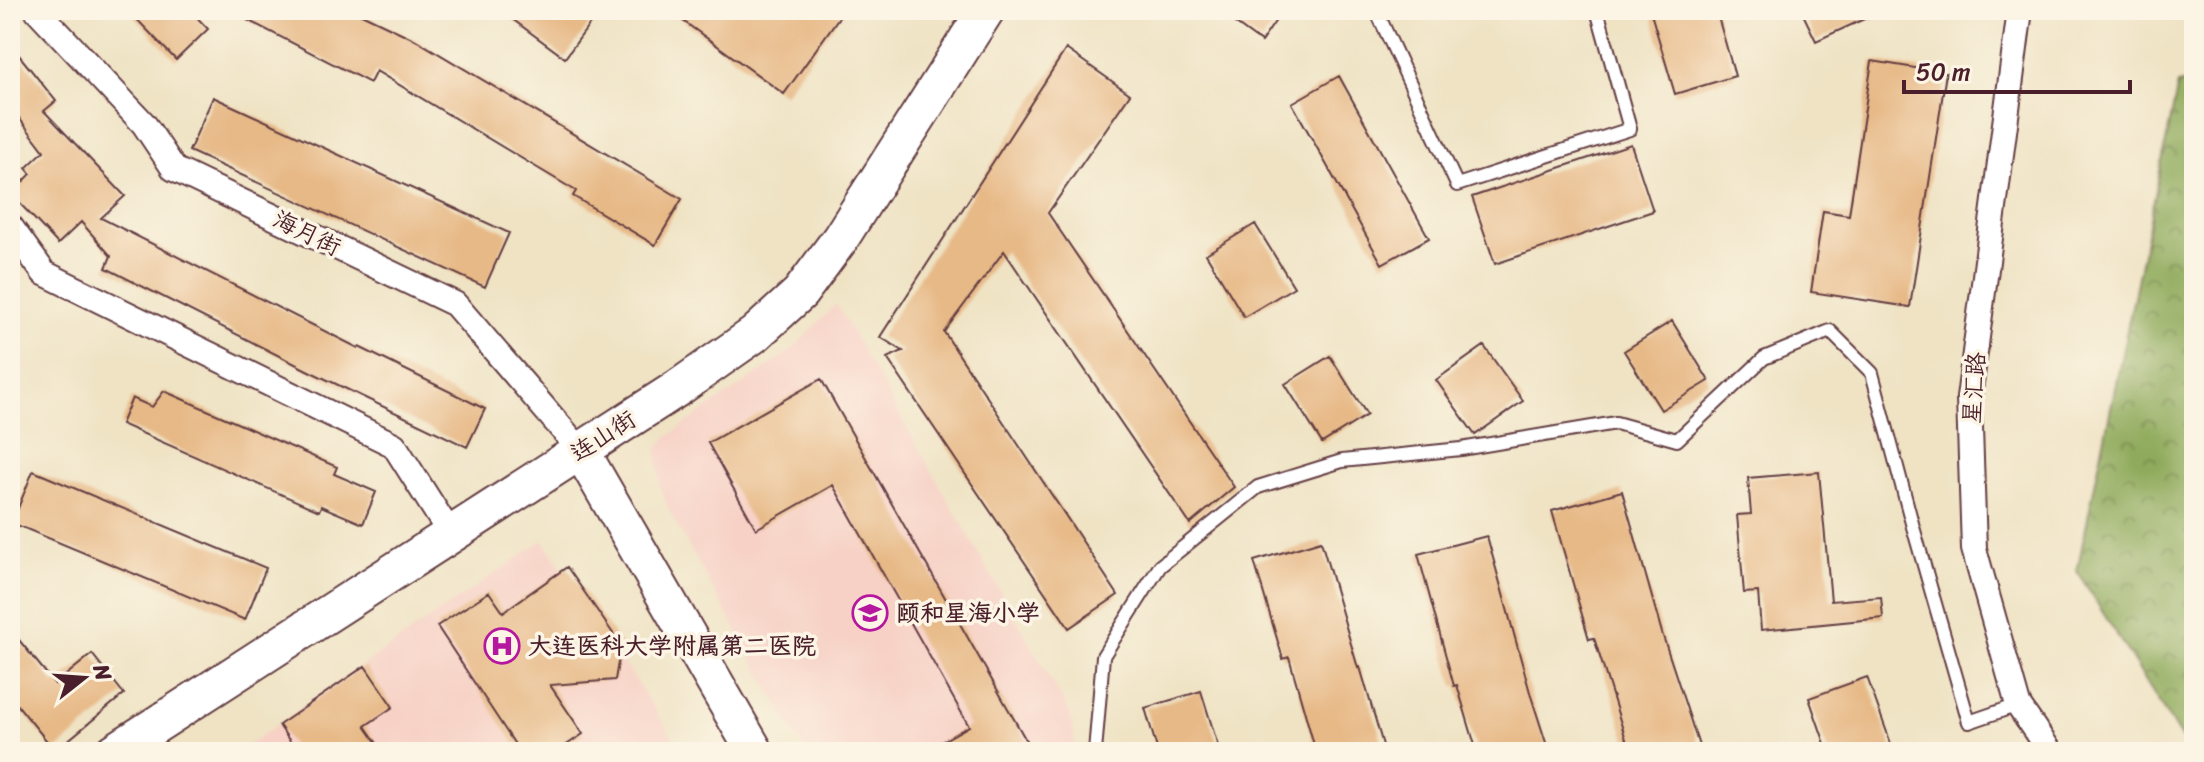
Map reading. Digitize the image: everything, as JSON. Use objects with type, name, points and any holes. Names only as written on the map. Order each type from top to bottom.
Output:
[{"type":"street","name":"海月街","points":[[37,10],[144,124],[174,169],[455,304],[581,451]]},
{"type":"street","name":"连山街","points":[[114,752],[581,451],[755,334],[800,293],[840,239],[986,10]]},
{"type":"street","name":"星汇路","points":[[2020,10],[1969,398],[1974,549],[2018,705],[2050,752]]},
{"type":"street","points":[[10,226],[44,273],[394,445],[451,535]]},
{"type":"street","points":[[581,451],[755,752]]},
{"type":"lane","points":[[1376,10],[1457,185],[1630,129],[1597,10]]},
{"type":"lane","points":[[1095,752],[1103,656],[1160,566],[1258,487],[1342,461],[1461,449],[1616,423],[1677,440],[1764,358],[1830,331],[1872,373],[1969,722],[2018,705]]},
{"type":"shaded area","name":"颐和星海小学","points":[[836,304],[1070,713],[1077,752],[805,752],[670,513],[660,486],[657,450],[667,437],[793,349]]},
{"type":"shaded area","name":"大连医科大学附属第二医院","points":[[543,540],[683,752],[238,752]]},
{"type":"green space","points":[[2194,80],[2194,752],[2190,752],[2077,571],[2178,84]]},
{"type":"building","points":[[128,10],[190,10],[208,29],[176,60]]},
{"type":"building","points":[[228,10],[353,10],[414,39],[682,199],[655,245],[573,196],[576,191],[376,71],[370,83]]},
{"type":"building","points":[[500,10],[600,10],[565,58]]},
{"type":"building","points":[[668,10],[844,10],[784,94]]},
{"type":"building","points":[[1217,10],[1283,10],[1261,42]]},
{"type":"building","points":[[1650,10],[1716,10],[1735,76],[1675,94]]},
{"type":"building","points":[[1801,10],[1884,10],[1816,41]]},
{"type":"building","points":[[10,44],[56,101],[44,111],[125,196],[101,218],[485,409],[467,447],[106,268],[111,256],[81,222],[58,244],[11,194],[31,174],[26,168],[44,151],[10,106]]},
{"type":"building","points":[[1066,49],[1130,94],[1048,213],[1234,487],[1190,524],[1004,251],[944,332],[1118,595],[1069,628],[887,358],[903,351],[880,337]]},
{"type":"building","points":[[1872,61],[1946,73],[1910,307],[1811,292],[1823,211],[1849,215]]},
{"type":"building","points":[[1339,76],[1429,238],[1382,264],[1292,103]]},
{"type":"building","points":[[213,97],[509,233],[485,287],[189,151]]},
{"type":"building","points":[[1631,144],[1653,211],[1495,264],[1472,197]]},
{"type":"building","points":[[1255,224],[1294,287],[1244,317],[1206,254]]},
{"type":"building","points":[[1672,321],[1709,381],[1661,410],[1624,351]]},
{"type":"building","points":[[1484,346],[1523,401],[1475,435],[1436,380]]},
{"type":"building","points":[[1330,356],[1367,415],[1322,443],[1285,384]]},
{"type":"building","points":[[821,379],[1027,742],[1010,752],[923,752],[969,726],[833,485],[756,529],[708,443]]},
{"type":"building","points":[[164,391],[337,467],[334,474],[376,492],[363,524],[321,506],[319,511],[121,424],[132,398],[152,407]]},
{"type":"building","points":[[33,471],[266,568],[245,620],[12,523]]},
{"type":"building","points":[[1819,472],[1831,601],[1881,597],[1883,618],[1761,630],[1758,592],[1744,593],[1737,515],[1751,514],[1748,478]]},
{"type":"building","points":[[1622,491],[1662,633],[1701,752],[1630,752],[1594,638],[1589,639],[1552,511]]},
{"type":"building","points":[[1487,536],[1549,752],[1477,752],[1457,685],[1454,686],[1418,554]]},
{"type":"building","points":[[1321,541],[1385,752],[1316,752],[1289,657],[1283,659],[1254,561]]},
{"type":"building","points":[[567,567],[621,645],[615,680],[550,685],[583,734],[556,752],[520,752],[437,626],[489,592],[503,612]]},
{"type":"building","points":[[10,629],[55,684],[92,654],[124,694],[55,751],[10,696]]},
{"type":"building","points":[[365,666],[393,707],[365,726],[383,752],[297,752],[279,725]]},
{"type":"building","points":[[1867,677],[1894,752],[1828,752],[1809,698]]},
{"type":"building","points":[[1201,691],[1220,752],[1158,752],[1145,708]]},
{"type":"place","name":"颐和星海小学","points":[[870,613]]},
{"type":"place","name":"大连医科大学附属第二医院","points":[[502,646]]}]
